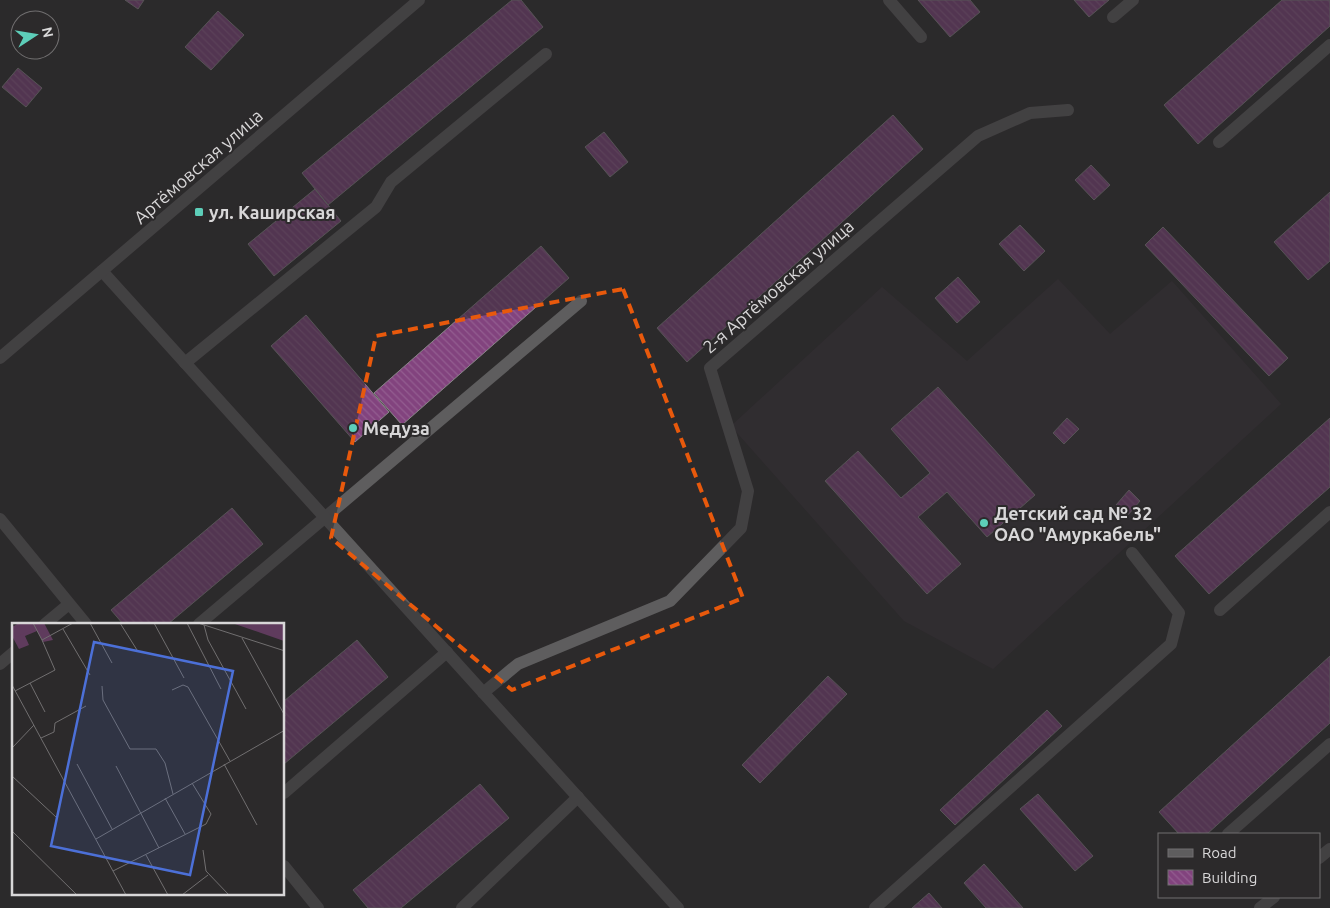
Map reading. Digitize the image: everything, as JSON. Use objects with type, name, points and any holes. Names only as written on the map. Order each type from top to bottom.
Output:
[{"type":"street","name":"Артёмовская улица","points":[[0,358],[419,0]]},
{"type":"street","points":[[889,0],[921,37]]},
{"type":"street","points":[[1114,18],[1133,0]]},
{"type":"street","points":[[1218,142],[1330,45]]},
{"type":"street","points":[[185,363],[376,207],[391,182],[546,54]]},
{"type":"street","name":"2-я Артёмовская улица","points":[[484,693],[518,664],[670,601],[741,528],[748,491],[710,368],[978,136],[1030,114],[1068,110]]},
{"type":"street","points":[[102,271],[678,908]]},
{"type":"street","points":[[200,623],[581,301]]},
{"type":"street","points":[[1220,610],[1330,512]]},
{"type":"street","points":[[0,519],[85,623]]},
{"type":"street","points":[[875,908],[1171,644],[1179,613],[1132,553]]},
{"type":"street","points":[[47,623],[69,604]]},
{"type":"street","points":[[285,793],[447,652]]},
{"type":"street","points":[[0,664],[12,654]]},
{"type":"street","points":[[1229,833],[1330,744]]},
{"type":"street","points":[[462,908],[578,797]]},
{"type":"street","points":[[1320,857],[1330,849]]},
{"type":"street","points":[[285,867],[318,908]]},
{"type":"street","points":[[1260,908],[1273,898]]},
{"type":"highlighted area","points":[[623,289],[743,598],[512,690],[331,538],[376,336]]},
{"type":"shaded area","name":"Детский сад № 32 ОАО \"Амуркабель\"","points":[[1058,279],[1110,334],[1172,281],[1281,404],[993,669],[904,621],[731,426],[882,287],[967,361]]},
{"type":"building","points":[[125,0],[144,0],[138,9]]},
{"type":"building","points":[[512,0],[521,0],[543,27],[328,205],[302,173]]},
{"type":"building","points":[[918,0],[970,0],[980,12],[950,37]]},
{"type":"building","points":[[1074,0],[1109,0],[1089,17]]},
{"type":"building","points":[[1282,0],[1330,0],[1330,26],[1198,144],[1164,105]]},
{"type":"building","points":[[218,11],[244,35],[211,70],[185,47]]},
{"type":"building","points":[[18,68],[42,88],[26,107],[2,87]]},
{"type":"building","points":[[893,115],[923,149],[687,362],[657,328]]},
{"type":"building","points":[[604,132],[628,162],[610,177],[585,147]]},
{"type":"building","points":[[1091,165],[1110,185],[1094,200],[1075,180]]},
{"type":"building","points":[[315,189],[341,221],[274,276],[248,244]]},
{"type":"building","points":[[1330,192],[1330,261],[1308,280],[1274,242]]},
{"type":"building","points":[[1020,225],[1045,251],[1024,271],[999,244]]},
{"type":"building","points":[[1163,227],[1288,358],[1269,376],[1145,245]]},
{"type":"building","points":[[541,246],[569,278],[402,425],[374,393]]},
{"type":"building","points":[[958,277],[980,302],[957,323],[935,298]]},
{"type":"building","points":[[306,315],[389,412],[355,442],[271,346]]},
{"type":"building","points":[[938,387],[1035,495],[987,537],[947,492],[918,517],[961,564],[927,594],[825,481],[858,451],[901,498],[930,473],[891,429]]},
{"type":"building","points":[[1067,418],[1079,429],[1064,444],[1053,433]]},
{"type":"building","points":[[1330,418],[1330,487],[1209,594],[1175,556]]},
{"type":"building","points":[[1129,490],[1140,501],[1127,516],[1116,505]]},
{"type":"building","points":[[232,508],[263,544],[169,623],[122,623],[111,610]]},
{"type":"building","points":[[357,640],[388,677],[285,763],[285,700]]},
{"type":"building","points":[[1330,656],[1330,723],[1208,833],[1178,833],[1159,812]]},
{"type":"building","points":[[828,676],[847,694],[760,783],[742,765]]},
{"type":"building","points":[[1047,710],[1062,726],[955,825],[940,810]]},
{"type":"building","points":[[480,784],[509,818],[401,908],[368,908],[353,890]]},
{"type":"building","points":[[1038,794],[1093,856],[1075,871],[1020,809]]},
{"type":"building","points":[[984,864],[1023,908],[986,908],[964,883]]},
{"type":"building","points":[[929,893],[942,908],[912,908]]},
{"type":"place","name":"ул. Каширская","points":[[199,212]]},
{"type":"place","name":"Медуза","points":[[353,428]]},
{"type":"place","name":"Детский сад № 32 ОАО \"Амуркабель\"","points":[[984,523]]}]
